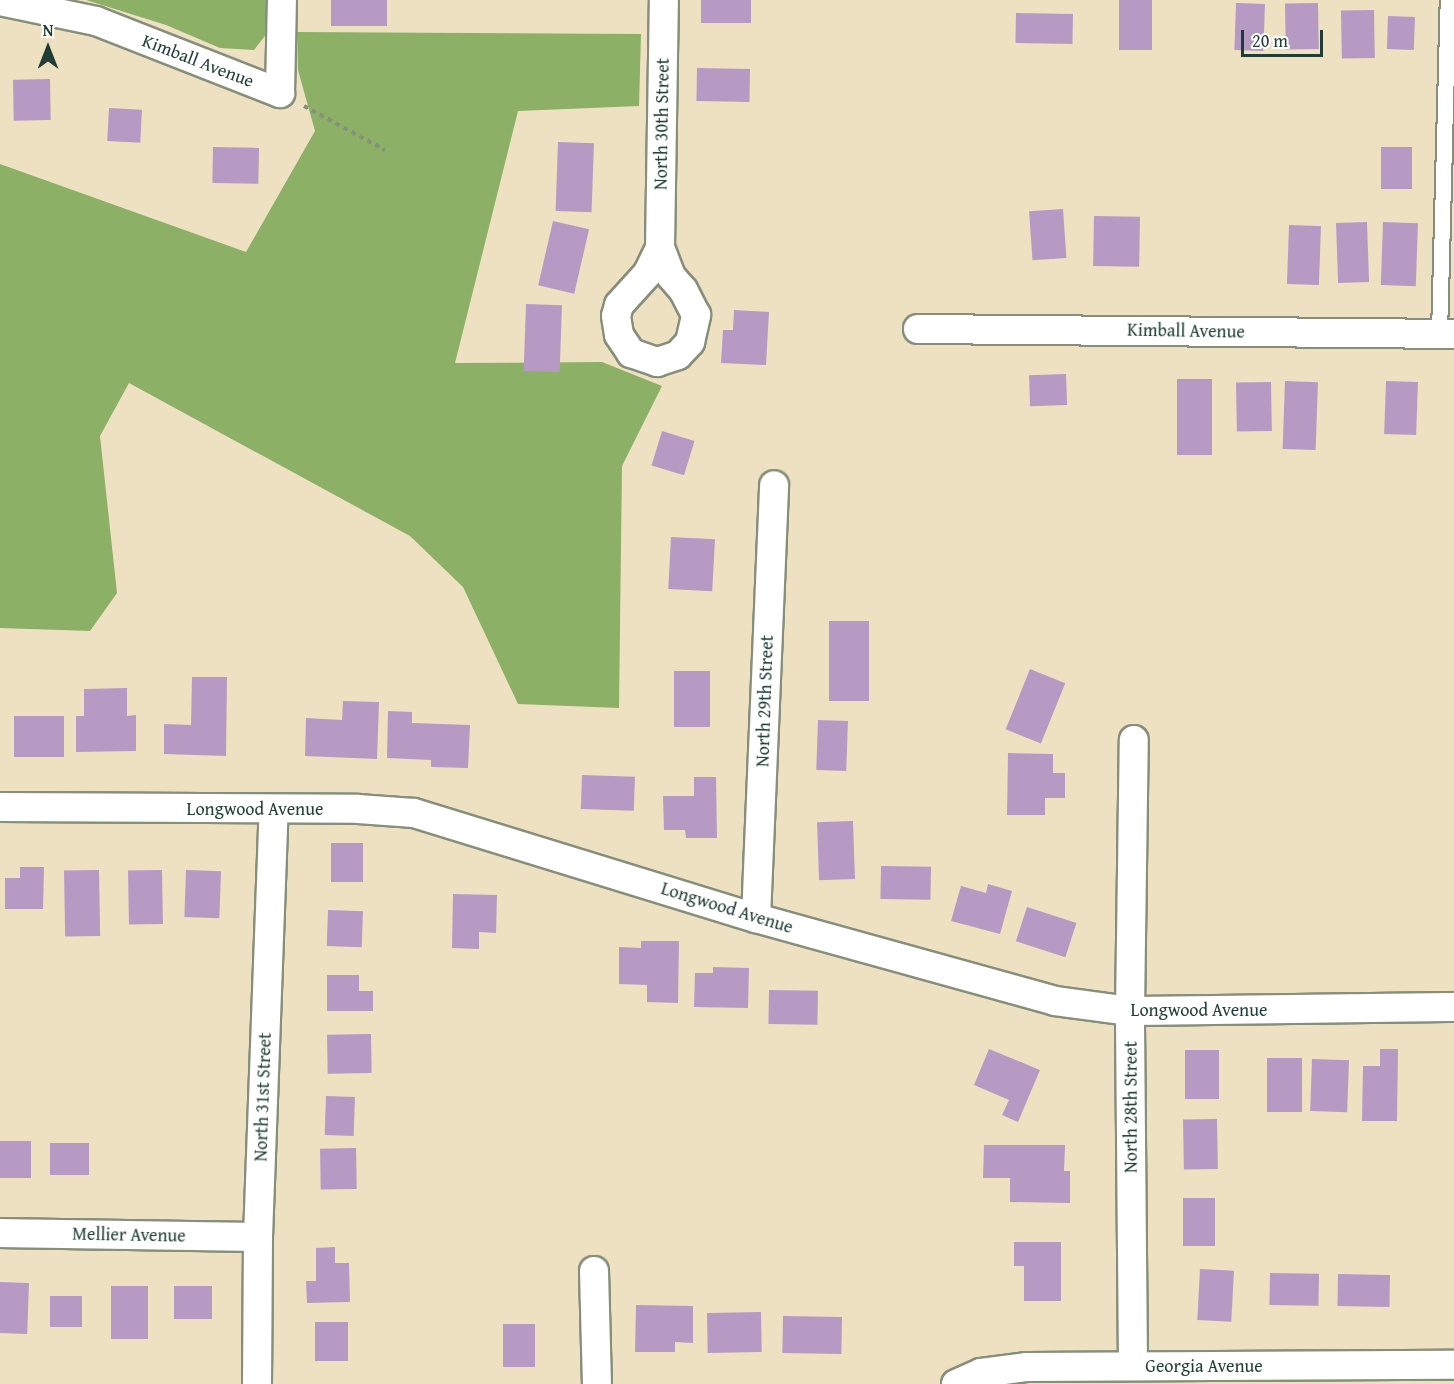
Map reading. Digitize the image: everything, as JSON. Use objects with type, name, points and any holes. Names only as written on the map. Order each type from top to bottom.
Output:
[{"type":"street","points":[[280,93],[282,0]]},
{"type":"street","name":"North 30th Street","points":[[660,248],[664,0]]},
{"type":"street","name":"Kimball Avenue","points":[[0,1],[96,21],[280,93]]},
{"type":"street","name":"Kimball Avenue","points":[[918,329],[1447,334]]},
{"type":"street","name":"North 29th Street","points":[[756,918],[774,485]]},
{"type":"street","name":"North 28th Street","points":[[1133,1366],[1130,1011],[1134,740]]},
{"type":"street","name":"Longwood Avenue","points":[[0,807],[358,809],[414,813],[756,918],[1054,1001],[1130,1011],[1454,1007]]},
{"type":"street","name":"North 31st Street","points":[[257,1384],[258,1237],[274,810]]},
{"type":"street","name":"Mellier Avenue","points":[[0,1233],[258,1237]]},
{"type":"street","points":[[594,1271],[597,1384]]},
{"type":"street","name":"Georgia Avenue","points":[[956,1384],[1000,1369],[1133,1366],[1454,1365]]},
{"type":"lane","points":[[1447,334],[1448,0]]},
{"type":"path","points":[[280,93],[385,150]]},
{"type":"green space","points":[[86,0],[268,0],[268,32],[254,50],[220,48],[166,25]]},
{"type":"green space","points":[[297,32],[641,34],[639,106],[518,111],[455,363],[602,362],[662,386],[622,466],[619,708],[518,704],[463,587],[410,536],[129,383],[100,436],[117,593],[90,631],[0,628],[0,164],[246,252],[315,131],[298,70]]},
{"type":"building","points":[[331,0],[387,0],[387,26],[331,26]]},
{"type":"building","points":[[701,0],[751,0],[751,23],[701,23]]},
{"type":"building","points":[[1119,0],[1152,0],[1152,50],[1119,50]]},
{"type":"building","points":[[1236,3],[1265,4],[1263,51],[1234,50]]},
{"type":"building","points":[[1318,3],[1319,49],[1286,50],[1285,4]]},
{"type":"building","points":[[1374,10],[1375,58],[1342,59],[1341,11]]},
{"type":"building","points":[[1016,13],[1073,14],[1072,44],[1015,43]]},
{"type":"building","points":[[1388,16],[1415,17],[1414,50],[1387,49]]},
{"type":"building","points":[[697,68],[750,69],[749,102],[696,101]]},
{"type":"building","points":[[50,79],[51,120],[14,121],[13,80]]},
{"type":"building","points":[[109,108],[142,110],[140,143],[107,141]]},
{"type":"building","points":[[558,142],[594,143],[592,212],[556,211]]},
{"type":"building","points":[[213,147],[259,148],[258,184],[212,183]]},
{"type":"building","points":[[1381,147],[1412,147],[1412,189],[1381,189]]},
{"type":"building","points":[[1063,209],[1066,258],[1033,260],[1029,211]]},
{"type":"building","points":[[1094,216],[1140,217],[1139,267],[1093,266]]},
{"type":"building","points":[[553,221],[589,229],[574,294],[538,285]]},
{"type":"building","points":[[1367,222],[1369,282],[1338,283],[1336,223]]},
{"type":"building","points":[[1383,222],[1418,223],[1416,286],[1381,285]]},
{"type":"building","points":[[1289,225],[1321,226],[1319,285],[1287,284]]},
{"type":"building","points":[[526,304],[562,305],[560,372],[524,371]]},
{"type":"building","points":[[734,310],[769,312],[766,365],[721,363],[723,330],[733,330]]},
{"type":"building","points":[[1066,374],[1067,405],[1030,406],[1029,375]]},
{"type":"building","points":[[1177,379],[1212,379],[1212,455],[1177,455]]},
{"type":"building","points":[[1285,381],[1318,382],[1316,450],[1283,449]]},
{"type":"building","points":[[1386,381],[1418,382],[1416,435],[1384,434]]},
{"type":"building","points":[[1271,382],[1272,431],[1237,432],[1236,383]]},
{"type":"building","points":[[662,431],[695,441],[684,475],[651,465]]},
{"type":"building","points":[[671,537],[715,539],[712,591],[668,589]]},
{"type":"building","points":[[829,621],[869,621],[869,701],[829,701]]},
{"type":"building","points":[[1030,669],[1065,683],[1041,744],[1006,729]]},
{"type":"building","points":[[674,671],[710,671],[710,727],[674,727]]},
{"type":"building","points":[[192,677],[227,677],[226,756],[164,754],[164,724],[191,725]]},
{"type":"building","points":[[127,688],[127,716],[136,715],[136,751],[76,752],[76,716],[84,716],[84,689]]},
{"type":"building","points":[[343,701],[379,702],[377,759],[305,756],[306,718],[342,720]]},
{"type":"building","points":[[388,711],[412,712],[412,723],[470,725],[468,768],[431,767],[431,760],[387,758]]},
{"type":"building","points":[[14,716],[64,716],[64,757],[14,757]]},
{"type":"building","points":[[818,720],[848,721],[846,771],[816,770]]},
{"type":"building","points":[[1008,753],[1053,754],[1053,773],[1065,773],[1065,798],[1045,798],[1045,815],[1007,815]]},
{"type":"building","points":[[582,775],[635,777],[634,811],[581,809]]},
{"type":"building","points":[[694,777],[716,777],[717,838],[686,838],[685,830],[664,830],[663,796],[694,796]]},
{"type":"building","points":[[853,821],[855,879],[819,880],[817,822]]},
{"type":"building","points":[[331,843],[363,843],[363,882],[331,882]]},
{"type":"building","points":[[881,866],[931,867],[930,900],[880,899]]},
{"type":"building","points":[[20,867],[44,867],[43,909],[5,909],[5,878],[20,878]]},
{"type":"building","points":[[99,870],[100,936],[65,937],[64,871]]},
{"type":"building","points":[[162,870],[163,924],[129,925],[128,871]]},
{"type":"building","points":[[186,870],[221,871],[219,918],[184,917]]},
{"type":"building","points":[[988,884],[1012,891],[1000,934],[951,921],[961,886],[986,893]]},
{"type":"building","points":[[453,894],[497,895],[496,933],[479,932],[479,949],[452,948]]},
{"type":"building","points":[[1027,907],[1076,923],[1065,957],[1016,941]]},
{"type":"building","points":[[328,910],[363,911],[362,947],[327,946]]},
{"type":"building","points":[[641,941],[679,941],[678,1003],[647,1002],[647,985],[619,984],[619,947],[641,948]]},
{"type":"building","points":[[713,967],[749,968],[748,1008],[694,1007],[695,973],[713,973]]},
{"type":"building","points":[[327,975],[359,975],[359,991],[373,991],[373,1011],[327,1011]]},
{"type":"building","points":[[769,990],[818,991],[817,1025],[768,1024]]},
{"type":"building","points":[[371,1034],[372,1073],[328,1074],[327,1035]]},
{"type":"building","points":[[989,1049],[1040,1070],[1018,1122],[1002,1115],[1009,1100],[974,1085]]},
{"type":"building","points":[[1380,1049],[1398,1049],[1397,1121],[1362,1121],[1363,1066],[1380,1066]]},
{"type":"building","points":[[1185,1050],[1219,1050],[1219,1099],[1185,1099]]},
{"type":"building","points":[[1267,1058],[1302,1058],[1302,1112],[1267,1112]]},
{"type":"building","points":[[1312,1059],[1349,1060],[1347,1112],[1310,1111]]},
{"type":"building","points":[[326,1096],[355,1097],[354,1136],[325,1135]]},
{"type":"building","points":[[1217,1119],[1218,1169],[1184,1170],[1183,1120]]},
{"type":"building","points":[[0,1141],[31,1141],[31,1178],[0,1178]]},
{"type":"building","points":[[50,1143],[89,1143],[89,1175],[50,1175]]},
{"type":"building","points":[[984,1145],[1065,1145],[1064,1171],[1070,1171],[1070,1203],[1010,1202],[1010,1178],[983,1178]]},
{"type":"building","points":[[356,1148],[357,1189],[321,1190],[320,1149]]},
{"type":"building","points":[[1183,1198],[1215,1198],[1215,1246],[1183,1246]]},
{"type":"building","points":[[1014,1242],[1061,1242],[1061,1301],[1024,1301],[1024,1266],[1014,1266]]},
{"type":"building","points":[[335,1247],[335,1263],[349,1263],[350,1302],[307,1303],[306,1281],[316,1281],[316,1248]]},
{"type":"building","points":[[1200,1269],[1234,1271],[1231,1322],[1197,1320]]},
{"type":"building","points":[[1270,1273],[1319,1274],[1318,1306],[1269,1305]]},
{"type":"building","points":[[1338,1274],[1390,1275],[1389,1307],[1337,1306]]},
{"type":"building","points":[[0,1282],[29,1283],[27,1334],[0,1333]]},
{"type":"building","points":[[111,1286],[148,1286],[148,1339],[111,1339]]},
{"type":"building","points":[[174,1286],[212,1286],[212,1319],[174,1319]]},
{"type":"building","points":[[50,1296],[82,1296],[82,1327],[50,1327]]},
{"type":"building","points":[[636,1305],[693,1306],[693,1343],[675,1342],[675,1352],[635,1352]]},
{"type":"building","points":[[761,1312],[762,1352],[708,1353],[707,1313]]},
{"type":"building","points":[[783,1316],[842,1317],[841,1354],[782,1353]]},
{"type":"building","points":[[315,1322],[348,1322],[348,1361],[315,1361]]},
{"type":"building","points":[[503,1324],[535,1324],[535,1367],[503,1367]]}]
